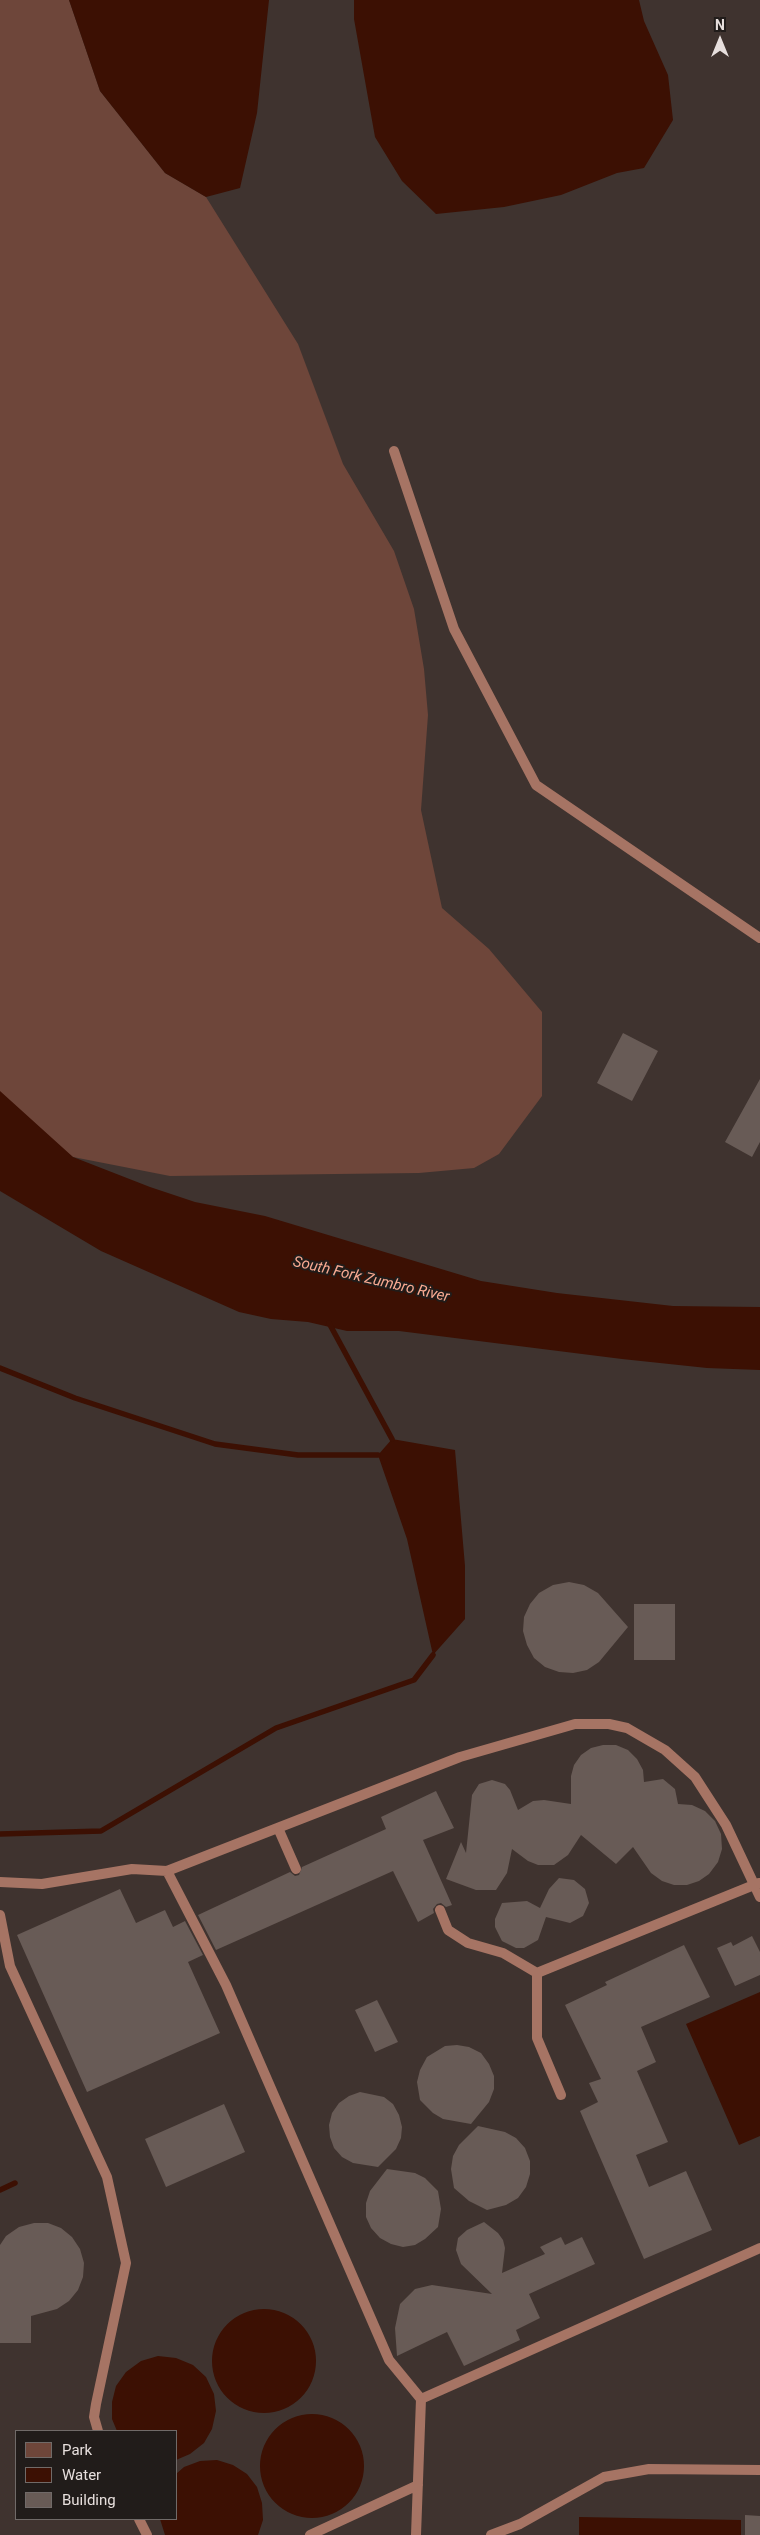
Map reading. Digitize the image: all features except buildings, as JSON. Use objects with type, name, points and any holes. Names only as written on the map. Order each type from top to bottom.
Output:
[{"type":"lane","points":[[394,451],[454,628],[536,785],[760,938]]},
{"type":"lane","points":[[0,1882],[42,1884],[132,1869],[167,1872],[460,1757],[576,1724],[610,1724],[627,1728],[665,1750],[695,1777],[726,1825],[756,1883],[760,1897]]},
{"type":"lane","points":[[278,1828],[296,1869]]},
{"type":"lane","points":[[167,1872],[226,1985],[389,2360],[421,2398],[416,2535]]},
{"type":"lane","points":[[537,1973],[756,1883]]},
{"type":"lane","points":[[440,1910],[448,1930],[468,1943],[503,1953],[537,1973]]},
{"type":"lane","points":[[0,1915],[10,1966],[107,2177],[126,2264],[96,2404],[94,2417],[98,2430]]},
{"type":"lane","points":[[537,1973],[537,2038],[562,2095]]},
{"type":"lane","points":[[421,2398],[760,2248]]},
{"type":"lane","points":[[491,2535],[520,2524],[604,2477],[649,2469],[760,2470]]},
{"type":"lane","points":[[310,2535],[418,2486]]},
{"type":"lane","points":[[140,2520],[147,2535]]},
{"type":"green space","points":[[0,0],[69,0],[100,91],[165,173],[206,197],[298,344],[343,464],[394,551],[414,609],[424,669],[428,715],[421,810],[442,908],[489,949],[542,1012],[542,1096],[499,1154],[474,1168],[419,1173],[170,1176],[73,1157],[0,1102]]},
{"type":"water","points":[[69,0],[269,0],[257,113],[240,188],[206,197],[165,173],[100,91]]},
{"type":"water","points":[[354,0],[639,0],[644,21],[668,75],[673,120],[644,168],[617,173],[561,195],[504,207],[436,214],[402,181],[375,137],[354,19]]},
{"type":"water","name":"South Fork Zumbro River","points":[[0,1091],[73,1157],[195,1202],[265,1216],[481,1281],[557,1293],[673,1306],[760,1307],[760,1370],[707,1368],[622,1359],[399,1331],[347,1331],[308,1322],[271,1319],[239,1312],[101,1251],[0,1191]]},
{"type":"water","points":[[392,1439],[455,1450],[465,1566],[465,1619],[433,1655],[407,1539],[378,1455]]},
{"type":"water","points":[[760,1992],[760,2136],[739,2145],[686,2024]]},
{"type":"water","points":[[264,2309],[284,2313],[301,2324],[312,2341],[316,2361],[312,2381],[301,2398],[284,2409],[264,2413],[244,2409],[227,2398],[216,2381],[212,2361],[216,2341],[227,2324],[244,2313]]},
{"type":"water","points":[[158,2356],[176,2358],[193,2365],[206,2377],[214,2394],[216,2411],[212,2429],[204,2443],[190,2454],[178,2459],[178,2430],[117,2430],[112,2419],[112,2402],[116,2386],[126,2372],[141,2361]]},
{"type":"water","points":[[312,2414],[332,2418],[341,2423],[355,2437],[360,2446],[364,2466],[360,2486],[355,2495],[341,2509],[332,2514],[312,2518],[292,2514],[283,2509],[269,2495],[264,2486],[260,2466],[264,2446],[269,2437],[283,2423],[292,2418]]},
{"type":"water","points":[[217,2460],[233,2465],[247,2474],[257,2487],[262,2503],[263,2520],[258,2535],[165,2535],[160,2520],[178,2520],[178,2472],[184,2467],[200,2461]]},
{"type":"water","points":[[579,2517],[741,2520],[741,2535],[579,2535]]},
{"type":"waterway","points":[[329,1323],[392,1439]]},
{"type":"waterway","points":[[0,1368],[75,1398],[215,1444],[298,1455],[378,1455]]},
{"type":"waterway","points":[[0,1834],[101,1831],[276,1728],[414,1680],[433,1655]]},
{"type":"waterway","points":[[0,2190],[15,2183]]}]
